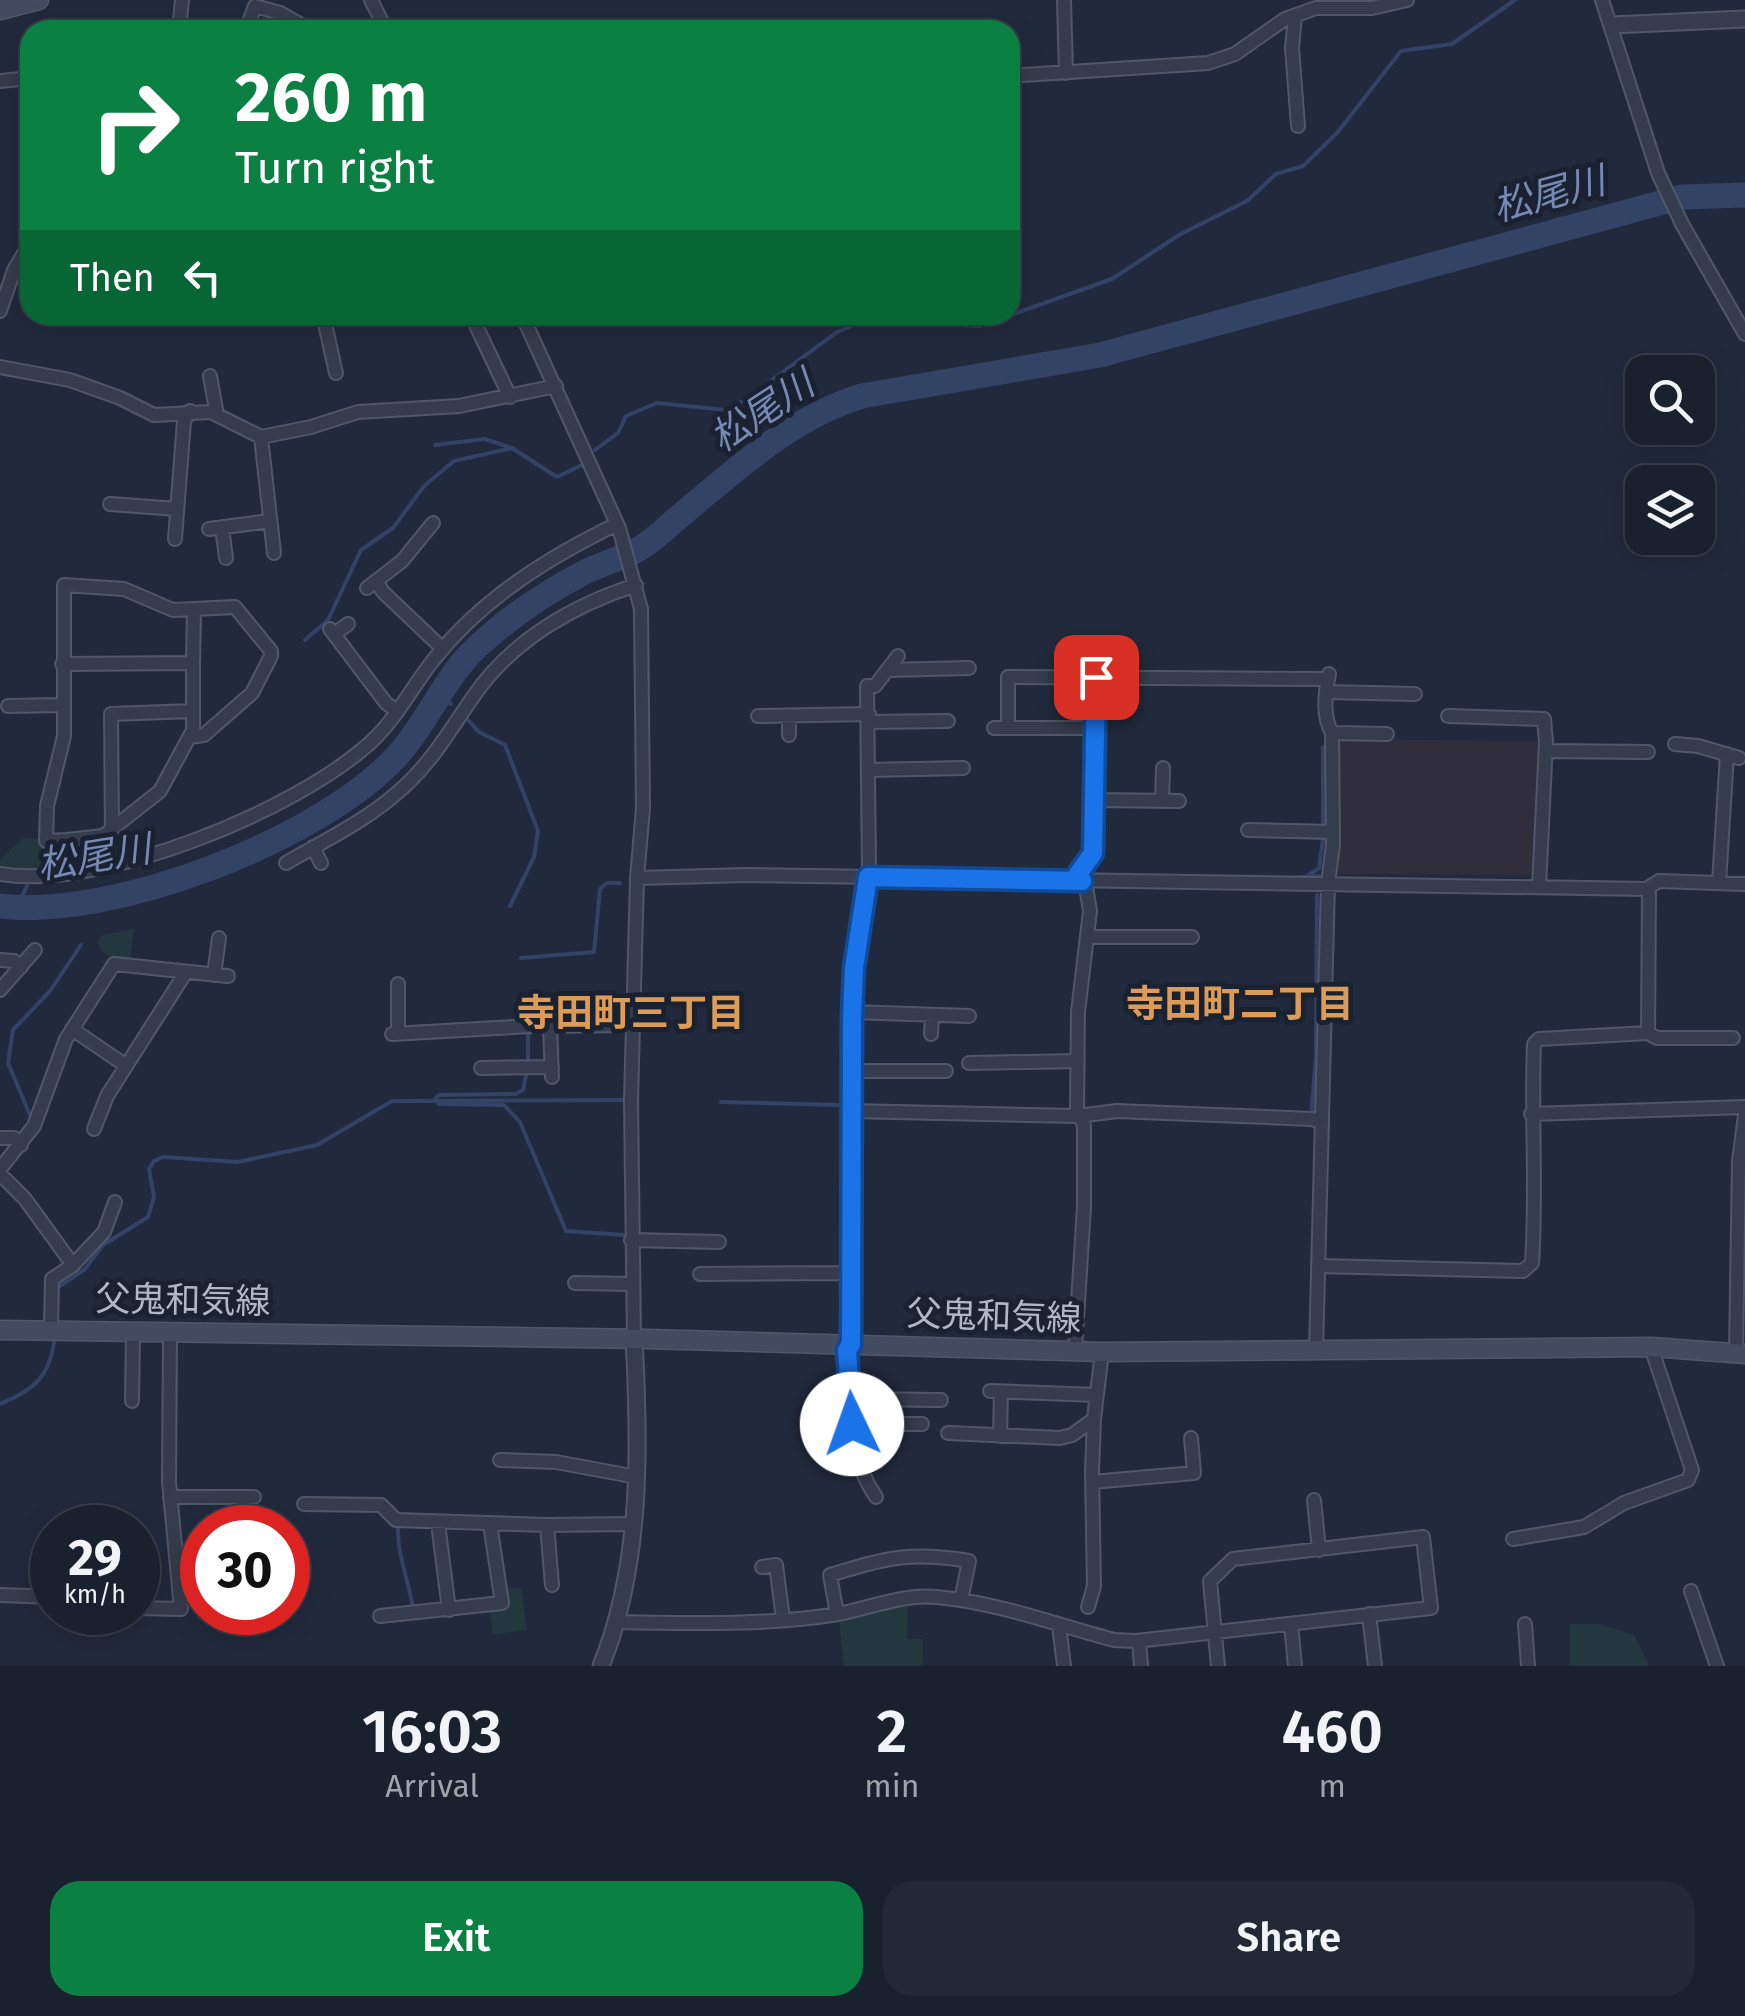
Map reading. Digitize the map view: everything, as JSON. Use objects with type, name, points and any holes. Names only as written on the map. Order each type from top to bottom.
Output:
[{"type":"main road","points":[[0,10],[39,0]]},
{"type":"main road","name":"父鬼和気線","points":[[0,1330],[1102,1352],[1651,1347],[1741,1354]]},
{"type":"street","points":[[1064,0],[1066,73]]},
{"type":"street","points":[[1020,75],[1208,63],[1236,54],[1260,34],[1316,8],[1372,8],[1407,0]]},
{"type":"street","points":[[1602,0],[1658,173],[1682,224],[1745,334]]},
{"type":"street","points":[[250,20],[255,6],[292,20]]},
{"type":"street","points":[[1295,16],[1292,48],[1303,101],[1298,126]]},
{"type":"street","points":[[1612,25],[1745,19]]},
{"type":"street","points":[[0,311],[20,260]]},
{"type":"street","points":[[325,325],[336,373]]},
{"type":"street","points":[[477,325],[510,397]]},
{"type":"street","points":[[527,325],[618,526],[641,608],[643,808],[637,878],[631,1240],[637,1478],[616,1622],[600,1666]]},
{"type":"street","points":[[0,367],[70,380],[154,415],[190,411],[217,415],[261,437],[312,428],[358,412],[459,406],[556,386]]},
{"type":"street","points":[[210,376],[217,415]]},
{"type":"street","points":[[175,539],[184,422],[190,411]]},
{"type":"street","points":[[261,437],[274,553]]},
{"type":"street","points":[[110,504],[177,509]]},
{"type":"street","points":[[226,558],[215,528],[270,521]]},
{"type":"street","points":[[434,523],[402,561],[371,584],[415,614],[443,649]]},
{"type":"street","points":[[0,874],[39,877],[140,859],[269,806],[348,760],[384,729],[443,649],[492,602],[566,549],[618,526]]},
{"type":"street","points":[[286,863],[364,820],[410,780],[437,752],[474,694],[527,641],[598,597],[635,583]]},
{"type":"street","points":[[190,737],[204,735],[252,693],[271,656],[235,607],[173,610],[124,589],[64,585],[64,736],[47,806],[46,841],[103,836],[160,791],[190,737],[194,711],[194,610]]},
{"type":"street","points":[[348,624],[332,631],[397,712]]},
{"type":"street","points":[[1075,1350],[1084,1207],[1084,1126],[1077,1113],[1080,974],[1090,911],[1078,874],[1093,853],[1096,650]]},
{"type":"street","points":[[876,1497],[860,1479],[847,1350],[851,1344],[852,1012],[854,968],[868,877],[867,686],[875,686],[898,656]]},
{"type":"street","points":[[62,664],[193,663]]},
{"type":"street","points":[[887,670],[969,668]]},
{"type":"street","points":[[1094,728],[1001,728],[1008,677],[1096,677],[1133,684],[1328,681],[1389,687],[1414,694]]},
{"type":"street","points":[[1316,1352],[1332,734],[1326,724],[1328,681]]},
{"type":"street","points":[[8,706],[63,705]]},
{"type":"street","points":[[112,830],[111,714],[194,711]]},
{"type":"street","points":[[758,716],[948,720]]},
{"type":"street","points":[[790,716],[790,736]]},
{"type":"street","points":[[1448,716],[1471,724],[1518,725],[1544,719],[1540,887]]},
{"type":"street","points":[[1332,734],[1387,734]]},
{"type":"street","points":[[1675,744],[1733,756],[1729,821],[1719,884]]},
{"type":"street","points":[[1546,751],[1618,758],[1648,752]]},
{"type":"street","points":[[869,770],[962,768]]},
{"type":"street","points":[[1162,768],[1162,800]]},
{"type":"street","points":[[1094,800],[1178,800]]},
{"type":"street","points":[[1248,830],[1327,832]]},
{"type":"street","points":[[63,873],[67,840]]},
{"type":"street","points":[[312,847],[321,863]]},
{"type":"street","points":[[637,878],[747,875],[1646,889],[1659,881],[1745,884]]},
{"type":"street","points":[[1646,889],[1651,954],[1648,1033]]},
{"type":"street","points":[[1087,937],[1192,937]]},
{"type":"street","points":[[73,1264],[0,1171],[34,1126],[72,1029],[114,964],[221,976],[219,938]]},
{"type":"street","points":[[0,990],[35,950]]},
{"type":"street","points":[[0,960],[14,961],[21,967]]},
{"type":"street","points":[[94,1129],[106,1096],[186,972]]},
{"type":"street","points":[[398,984],[395,1034],[634,1025]]},
{"type":"street","points":[[852,1012],[969,1016]]},
{"type":"street","points":[[931,1034],[932,1016]]},
{"type":"street","points":[[489,1072],[527,1067],[552,1072],[550,1026]]},
{"type":"street","points":[[72,1029],[125,1065]]},
{"type":"street","points":[[1318,1266],[1522,1271],[1532,1263],[1536,1210],[1536,1144],[1531,1114],[1534,1044],[1539,1039],[1648,1033],[1657,1038],[1715,1031],[1733,1038]]},
{"type":"street","points":[[912,1054],[912,1071]]},
{"type":"street","points":[[969,1063],[1078,1061]]},
{"type":"street","points":[[852,1071],[946,1071]]},
{"type":"street","points":[[1531,1114],[1745,1107]]},
{"type":"street","points":[[850,1111],[1117,1111],[1322,1122]]},
{"type":"street","points":[[1741,1354],[1740,1161],[1745,1115]]},
{"type":"street","points":[[0,1138],[14,1138],[21,1145]]},
{"type":"street","points":[[51,1330],[52,1280],[104,1232],[115,1202]]},
{"type":"street","points":[[631,1240],[719,1242]]},
{"type":"street","points":[[700,1274],[770,1280],[850,1273]]},
{"type":"street","points":[[575,1282],[632,1284]]},
{"type":"street","points":[[132,1401],[133,1332]]},
{"type":"street","points":[[160,1608],[181,1608],[170,1497],[170,1332]]},
{"type":"street","points":[[1513,1539],[1584,1528],[1624,1503],[1688,1480],[1692,1470],[1651,1347]]},
{"type":"street","points":[[1088,1606],[1094,1586],[1094,1419],[1102,1352]]},
{"type":"street","points":[[1000,1436],[995,1392],[1098,1395]]},
{"type":"street","points":[[850,1400],[941,1400]]},
{"type":"street","points":[[948,1433],[1060,1438],[1072,1435],[1094,1419]]},
{"type":"street","points":[[852,1424],[922,1424]]},
{"type":"street","points":[[1092,1482],[1194,1472],[1190,1438]]},
{"type":"street","points":[[500,1460],[556,1462],[637,1478]]},
{"type":"street","points":[[229,1482],[229,1497]]},
{"type":"street","points":[[170,1497],[254,1497]]},
{"type":"street","points":[[1314,1500],[1319,1550]]},
{"type":"street","points":[[304,1504],[381,1505],[396,1520],[438,1523],[632,1524]]},
{"type":"street","points":[[438,1523],[449,1610]]},
{"type":"street","points":[[380,1616],[502,1604],[490,1524]]},
{"type":"street","points":[[548,1526],[552,1585]]},
{"type":"street","points":[[616,1622],[783,1619],[837,1614],[931,1596],[961,1600],[1114,1640],[1138,1641],[1214,1632],[1290,1624],[1369,1614],[1431,1608],[1424,1537],[1233,1559],[1210,1581],[1214,1632],[1218,1666]]},
{"type":"street","points":[[837,1614],[830,1575],[908,1555],[969,1561],[961,1600]]},
{"type":"street","points":[[762,1567],[776,1566],[783,1619]]},
{"type":"street","points":[[1691,1590],[1717,1666]]},
{"type":"street","points":[[0,1595],[30,1596]]},
{"type":"street","points":[[1369,1614],[1375,1666]]},
{"type":"street","points":[[1290,1624],[1296,1666]]},
{"type":"street","points":[[1526,1624],[1528,1666]]},
{"type":"street","points":[[1059,1625],[1064,1666]]},
{"type":"street","points":[[1138,1641],[1141,1666]]},
{"type":"street","points":[[1510,1644],[1526,1644]]},
{"type":"shaded area","points":[[1344,739],[1538,741],[1532,875],[1338,874],[1340,743]]},
{"type":"green space","points":[[40,838],[40,848],[50,849],[47,868],[0,868],[0,860],[22,839]]},
{"type":"green space","points":[[134,929],[130,960],[110,956],[100,947],[102,935]]},
{"type":"green space","points":[[521,1588],[527,1630],[493,1634],[490,1609],[507,1607],[506,1589]]},
{"type":"green space","points":[[908,1605],[907,1639],[923,1639],[922,1666],[844,1666],[839,1621]]},
{"type":"green space","points":[[1570,1624],[1598,1624],[1634,1635],[1649,1666],[1570,1666]]},
{"type":"waterway","points":[[1020,312],[1112,279],[1179,235],[1247,201],[1276,174],[1303,166],[1337,133],[1401,51],[1452,44],[1515,0]]},
{"type":"waterway","name":"松尾川","points":[[0,906],[46,907],[154,887],[211,868],[317,817],[361,788],[396,757],[466,659],[501,626],[569,581],[645,545],[768,444],[837,405],[862,396],[1100,355],[1682,197],[1745,195]]},
{"type":"waterway","points":[[595,450],[618,433],[626,416],[657,403],[726,410],[837,332],[855,325]]},
{"type":"waterway","points":[[959,325],[983,325]]},
{"type":"waterway","points":[[435,445],[485,439],[512,448],[557,477],[584,464]]},
{"type":"waterway","points":[[305,640],[328,620],[361,550],[393,528],[424,486],[454,461],[512,448]]},
{"type":"waterway","points":[[442,695],[451,704]]},
{"type":"waterway","points":[[468,720],[479,732],[505,745],[538,831],[534,857],[510,906]]},
{"type":"waterway","points":[[1306,877],[1319,868],[1323,839],[1323,747]]},
{"type":"waterway","points":[[1290,878],[1319,876]]},
{"type":"waterway","points":[[521,958],[594,952],[600,889],[607,883],[620,883]]},
{"type":"waterway","points":[[16,908],[27,886]]},
{"type":"waterway","points":[[1311,1115],[1316,1057],[1317,895]]},
{"type":"waterway","points":[[30,1115],[8,1063],[13,1030],[50,991],[81,945]]},
{"type":"waterway","points":[[528,1031],[528,1062]]},
{"type":"waterway","points":[[435,1099],[439,1095],[516,1094],[523,1090],[527,1071]]},
{"type":"waterway","points":[[435,1099],[439,1104],[504,1105],[520,1122],[566,1231],[624,1235]]},
{"type":"waterway","points":[[60,1286],[85,1269],[103,1245],[148,1217],[154,1197],[149,1169],[163,1157],[238,1162],[317,1145],[392,1101],[625,1100]]},
{"type":"waterway","points":[[721,1102],[838,1105]]},
{"type":"waterway","points":[[0,1404],[37,1382],[48,1365],[54,1342]]},
{"type":"waterway","points":[[398,1527],[413,1609]]},
{"type":"district","name":"寺田町二丁目","points":[[1240,1004]]},
{"type":"district","name":"寺田町三丁目","points":[[631,1013]]},
{"type":"route","points":[[852,1424],[847,1350],[851,1344],[852,1018],[854,968],[868,877],[1082,881],[1078,874],[1093,853],[1096,677]]}]
